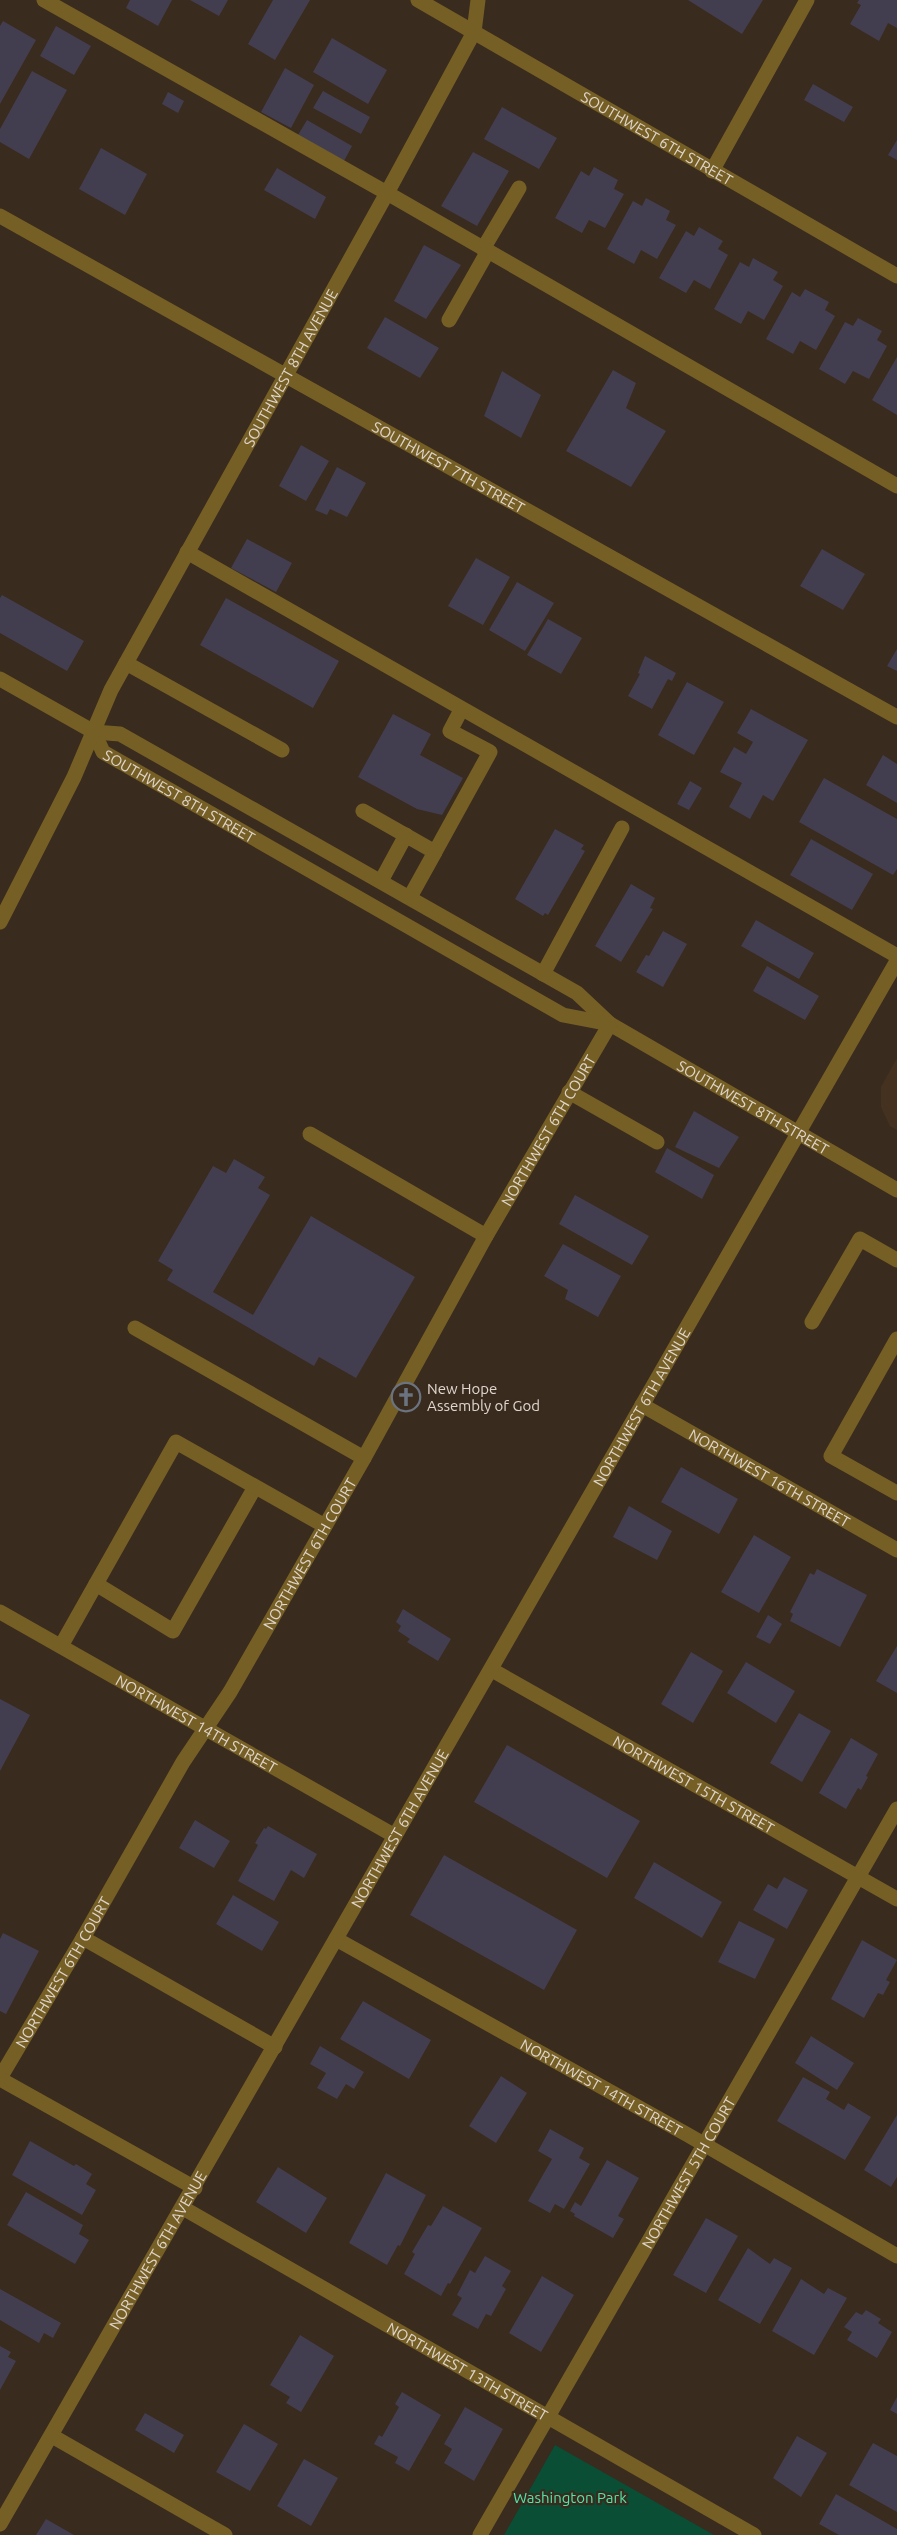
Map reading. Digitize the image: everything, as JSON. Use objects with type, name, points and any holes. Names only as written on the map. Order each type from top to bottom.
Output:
[{"type":"street","points":[[44,0],[387,193],[897,486]]},
{"type":"street","name":"SOUTHWEST 6TH STREET","points":[[418,0],[897,276]]},
{"type":"street","name":"SOUTHWEST 8TH AVENUE","points":[[0,922],[74,777],[111,690],[474,32],[478,0]]},
{"type":"street","points":[[712,171],[807,0]]},
{"type":"street","points":[[449,320],[519,188]]},
{"type":"street","name":"SOUTHWEST 7TH STREET","points":[[0,216],[897,717]]},
{"type":"street","points":[[187,552],[461,710],[897,956]]},
{"type":"street","points":[[126,663],[282,750]]},
{"type":"street","points":[[0,679],[94,732]]},
{"type":"street","points":[[410,897],[490,752],[450,731],[461,710]]},
{"type":"street","name":"SOUTHWEST 8TH STREET","points":[[610,1024],[563,1015],[103,752],[94,732],[120,734],[410,897],[577,993],[610,1024],[897,1190]]},
{"type":"street","points":[[363,811],[435,852]]},
{"type":"street","points":[[543,974],[622,828]]},
{"type":"street","points":[[381,881],[406,835]]},
{"type":"street","name":"NORTHWEST 6TH AVENUE","points":[[0,2524],[195,2188],[897,961]]},
{"type":"street","name":"NORTHWEST 6TH COURT","points":[[0,2079],[183,1762],[230,1692],[364,1458],[486,1236],[610,1024]]},
{"type":"street","points":[[569,1092],[657,1142]]},
{"type":"street","points":[[310,1134],[486,1236]]},
{"type":"street","points":[[812,1322],[860,1239],[897,1260]]},
{"type":"street","points":[[135,1328],[364,1458]]},
{"type":"street","points":[[897,1339],[831,1456],[897,1492]]},
{"type":"street","name":"NORTHWEST 16TH STREET","points":[[642,1405],[897,1550]]},
{"type":"street","points":[[61,1646],[176,1442],[325,1526]]},
{"type":"street","points":[[96,1584],[173,1631],[255,1487]]},
{"type":"street","name":"NORTHWEST 14TH STREET","points":[[0,1612],[395,1836]]},
{"type":"street","name":"NORTHWEST 15TH STREET","points":[[492,1670],[897,1899]]},
{"type":"street","name":"NORTHWEST 5TH COURT","points":[[480,2535],[897,1809]]},
{"type":"street","points":[[83,1938],[275,2047]]},
{"type":"street","name":"NORTHWEST 14TH STREET","points":[[336,1939],[897,2256]]},
{"type":"street","points":[[0,2079],[195,2188]]},
{"type":"street","name":"NORTHWEST 13TH STREET","points":[[183,2208],[754,2535]]},
{"type":"street","points":[[52,2436],[225,2535]]},
{"type":"shaded area","points":[[897,1058],[897,1130],[890,1126],[881,1107],[881,1087]]},
{"type":"green space","name":"Washington Park","points":[[555,2445],[714,2535],[504,2535]]},
{"type":"building","points":[[130,0],[172,0],[158,26],[126,8]]},
{"type":"building","points":[[190,0],[228,0],[219,16]]},
{"type":"building","points":[[273,0],[310,0],[275,60],[248,44]]},
{"type":"building","points":[[688,0],[763,0],[742,34]]},
{"type":"building","points":[[859,0],[897,0],[897,28],[888,23],[879,41],[850,24],[861,5],[857,3]]},
{"type":"building","points":[[3,21],[36,40],[0,104],[0,26]]},
{"type":"building","points":[[56,26],[91,46],[74,75],[40,56]]},
{"type":"building","points":[[332,38],[387,70],[368,104],[313,72]]},
{"type":"building","points":[[285,68],[314,85],[291,128],[261,112]]},
{"type":"building","points":[[32,71],[67,90],[29,159],[0,142],[0,129]]},
{"type":"building","points":[[813,84],[853,107],[844,122],[804,100]]},
{"type":"building","points":[[323,91],[370,117],[361,134],[313,108]]},
{"type":"building","points":[[168,92],[184,101],[178,113],[162,104]]},
{"type":"building","points":[[502,107],[557,138],[539,169],[484,139]]},
{"type":"building","points":[[307,120],[352,146],[344,161],[298,135]]},
{"type":"building","points":[[897,140],[897,160],[888,155]]},
{"type":"building","points":[[101,148],[147,174],[125,215],[79,189]]},
{"type":"building","points":[[473,152],[509,171],[477,226],[441,206]]},
{"type":"building","points":[[594,167],[618,180],[614,189],[624,194],[605,228],[589,220],[582,233],[555,218],[581,171],[589,176]]},
{"type":"building","points":[[277,168],[326,197],[315,219],[264,190]]},
{"type":"building","points":[[646,198],[670,211],[666,220],[676,225],[657,259],[641,250],[634,264],[607,249],[633,201],[642,206]]},
{"type":"building","points":[[699,227],[723,241],[718,249],[728,255],[710,289],[694,280],[686,293],[659,278],[686,231],[694,236]]},
{"type":"building","points":[[424,245],[461,265],[426,319],[394,301]]},
{"type":"building","points":[[753,258],[778,272],[773,280],[783,286],[764,320],[748,311],[741,324],[714,309],[740,262],[749,267]]},
{"type":"building","points":[[805,289],[829,302],[825,310],[835,316],[816,350],[800,341],[793,354],[766,339],[792,292],[800,297]]},
{"type":"building","points":[[385,317],[439,348],[420,378],[367,348]]},
{"type":"building","points":[[858,318],[882,331],[877,340],[887,346],[869,379],[853,371],[845,384],[819,369],[845,322],[853,326]]},
{"type":"building","points":[[897,357],[897,415],[872,400]]},
{"type":"building","points":[[613,370],[636,383],[626,408],[666,431],[631,487],[566,451]]},
{"type":"building","points":[[502,371],[541,395],[521,438],[484,416]]},
{"type":"building","points":[[301,445],[329,461],[306,501],[279,486]]},
{"type":"building","points":[[337,467],[366,483],[347,517],[330,509],[327,515],[315,510]]},
{"type":"building","points":[[247,539],[292,563],[276,592],[231,568]]},
{"type":"building","points":[[822,549],[865,574],[843,610],[800,586]]},
{"type":"building","points":[[476,558],[510,577],[483,625],[448,606]]},
{"type":"building","points":[[517,582],[554,603],[525,651],[489,630]]},
{"type":"building","points":[[2,595],[84,641],[67,671],[0,633],[0,598]]},
{"type":"building","points":[[226,598],[339,661],[313,708],[200,645]]},
{"type":"building","points":[[548,619],[582,638],[561,674],[527,655]]},
{"type":"building","points":[[897,649],[897,671],[887,666]]},
{"type":"building","points":[[645,656],[676,673],[672,681],[668,679],[652,709],[628,696],[640,674],[638,673]]},
{"type":"building","points":[[687,682],[724,702],[694,755],[658,735]]},
{"type":"building","points":[[751,709],[808,740],[773,801],[763,795],[750,819],[729,807],[742,783],[720,772],[734,747],[746,754],[753,742],[737,733]]},
{"type":"building","points":[[393,714],[431,734],[420,755],[463,778],[442,815],[417,809],[358,777]]},
{"type":"building","points":[[883,755],[897,764],[897,803],[866,785]]},
{"type":"building","points":[[824,778],[897,819],[897,869],[893,875],[799,822]]},
{"type":"building","points":[[690,781],[702,788],[689,810],[677,804]]},
{"type":"building","points":[[555,829],[584,845],[581,849],[585,851],[548,915],[545,913],[543,916],[515,899]]},
{"type":"building","points":[[811,839],[873,874],[852,910],[790,875]]},
{"type":"building","points":[[631,884],[655,898],[650,908],[653,909],[621,962],[595,946]]},
{"type":"building","points":[[756,920],[814,953],[799,979],[741,946]]},
{"type":"building","points":[[663,931],[687,944],[663,987],[636,972],[646,955],[649,956]]},
{"type":"building","points":[[767,966],[819,996],[805,1020],[753,991]]},
{"type":"building","points":[[694,1111],[739,1137],[719,1168],[675,1147]]},
{"type":"building","points":[[667,1148],[714,1175],[702,1199],[655,1172]]},
{"type":"building","points":[[234,1159],[265,1177],[258,1188],[270,1195],[213,1292],[253,1315],[311,1216],[415,1277],[356,1378],[319,1357],[314,1366],[167,1280],[173,1270],[158,1261],[213,1166],[226,1173]]},
{"type":"building","points":[[575,1195],[649,1236],[632,1265],[559,1224]]},
{"type":"building","points":[[563,1244],[621,1276],[598,1317],[565,1299],[568,1290],[544,1276]]},
{"type":"building","points":[[681,1467],[738,1499],[719,1534],[661,1502]]},
{"type":"building","points":[[629,1506],[672,1531],[657,1560],[613,1537]]},
{"type":"building","points":[[754,1535],[791,1557],[759,1613],[721,1592]]},
{"type":"building","points":[[817,1569],[867,1595],[840,1647],[790,1621],[793,1614],[790,1612],[810,1573],[814,1575]]},
{"type":"building","points":[[403,1609],[451,1639],[438,1661],[407,1642],[410,1639],[398,1631],[401,1626],[396,1622]]},
{"type":"building","points":[[768,1615],[782,1624],[770,1644],[756,1637]]},
{"type":"building","points":[[897,1646],[897,1693],[876,1681]]},
{"type":"building","points":[[691,1652],[723,1671],[693,1723],[661,1704]]},
{"type":"building","points":[[746,1662],[795,1691],[776,1723],[727,1693]]},
{"type":"building","points":[[0,1699],[30,1715],[0,1771]]},
{"type":"building","points":[[799,1713],[831,1731],[802,1782],[770,1763]]},
{"type":"building","points":[[851,1738],[878,1754],[861,1790],[858,1788],[846,1809],[819,1793]]},
{"type":"building","points":[[507,1745],[640,1821],[607,1878],[474,1802]]},
{"type":"building","points":[[195,1820],[230,1841],[214,1868],[179,1848]]},
{"type":"building","points":[[268,1826],[317,1854],[304,1878],[291,1870],[274,1901],[238,1881],[258,1845],[255,1843],[264,1828]]},
{"type":"building","points":[[444,1855],[577,1930],[544,1990],[410,1915]]},
{"type":"building","points":[[654,1862],[722,1902],[702,1938],[634,1898]]},
{"type":"building","points":[[784,1877],[808,1890],[787,1929],[753,1910],[768,1884],[777,1889]]},
{"type":"building","points":[[233,1895],[279,1922],[262,1951],[216,1924]]},
{"type":"building","points":[[739,1921],[775,1939],[755,1979],[718,1962]]},
{"type":"building","points":[[3,1933],[39,1951],[6,2014],[0,2011],[0,1939]]},
{"type":"building","points":[[862,1940],[897,1960],[886,1980],[890,1982],[883,1995],[878,1993],[864,2018],[831,1999]]},
{"type":"building","points":[[363,2001],[431,2040],[409,2079],[340,2039]]},
{"type":"building","points":[[811,2036],[854,2063],[837,2090],[795,2063]]},
{"type":"building","points":[[320,2046],[364,2072],[354,2089],[346,2084],[337,2099],[317,2088],[326,2073],[310,2064]]},
{"type":"building","points":[[501,2076],[527,2093],[496,2143],[469,2126]]},
{"type":"building","points":[[803,2077],[830,2092],[826,2099],[844,2110],[848,2103],[871,2117],[845,2160],[777,2121]]},
{"type":"building","points":[[897,2115],[897,2177],[891,2187],[864,2170]]},
{"type":"building","points":[[550,2129],[584,2148],[579,2158],[590,2164],[564,2209],[555,2204],[550,2213],[528,2201],[552,2159],[538,2151]]},
{"type":"building","points":[[30,2141],[92,2174],[86,2184],[96,2190],[82,2215],[12,2175]]},
{"type":"building","points":[[607,2160],[639,2178],[618,2216],[624,2219],[613,2238],[574,2216],[575,2214],[570,2211],[575,2202],[581,2206]]},
{"type":"building","points":[[278,2167],[327,2198],[306,2233],[256,2202]]},
{"type":"building","points":[[386,2173],[426,2195],[400,2246],[398,2245],[387,2265],[349,2243]]},
{"type":"building","points":[[26,2192],[83,2225],[79,2234],[89,2240],[75,2264],[7,2225]]},
{"type":"building","points":[[443,2206],[482,2228],[441,2296],[404,2274],[415,2254],[412,2252],[428,2225],[431,2226]]},
{"type":"building","points":[[706,2218],[738,2236],[706,2293],[673,2275]]},
{"type":"building","points":[[748,2248],[770,2264],[774,2258],[792,2268],[760,2324],[718,2300]]},
{"type":"building","points":[[485,2256],[511,2271],[502,2286],[506,2289],[491,2316],[486,2314],[478,2329],[452,2315],[462,2298],[457,2295],[470,2270],[475,2273]]},
{"type":"building","points":[[542,2276],[574,2295],[541,2352],[509,2333]]},
{"type":"building","points":[[801,2279],[824,2294],[828,2288],[847,2298],[814,2355],[772,2331]]},
{"type":"building","points":[[0,2289],[61,2323],[53,2338],[44,2333],[39,2343],[0,2320]]},
{"type":"building","points":[[866,2310],[881,2319],[878,2323],[892,2332],[877,2358],[847,2340],[852,2332],[844,2327],[856,2312],[862,2315]]},
{"type":"building","points":[[300,2335],[334,2356],[301,2412],[286,2403],[290,2397],[270,2385]]},
{"type":"building","points":[[0,2346],[11,2352],[8,2357],[16,2361],[0,2390]]},
{"type":"building","points":[[402,2392],[441,2415],[409,2471],[395,2463],[398,2457],[374,2444],[379,2435],[382,2437],[399,2407],[395,2404]]},
{"type":"building","points":[[897,2397],[897,2414],[890,2410]]},
{"type":"building","points":[[465,2407],[503,2429],[474,2481],[444,2463],[452,2449],[444,2444]]},
{"type":"building","points":[[145,2413],[184,2435],[174,2453],[135,2430]]},
{"type":"building","points":[[244,2424],[278,2444],[250,2491],[216,2472]]},
{"type":"building","points":[[797,2436],[827,2453],[801,2497],[773,2478]]},
{"type":"building","points":[[873,2443],[897,2456],[897,2512],[849,2485]]},
{"type":"building","points":[[304,2459],[338,2478],[311,2526],[277,2506]]},
{"type":"building","points":[[836,2494],[897,2529],[897,2535],[839,2535],[819,2524]]},
{"type":"building","points":[[46,2519],[74,2535],[36,2535]]},
{"type":"place","name":"New Hope Assembly of God","points":[[406,1397]]}]
